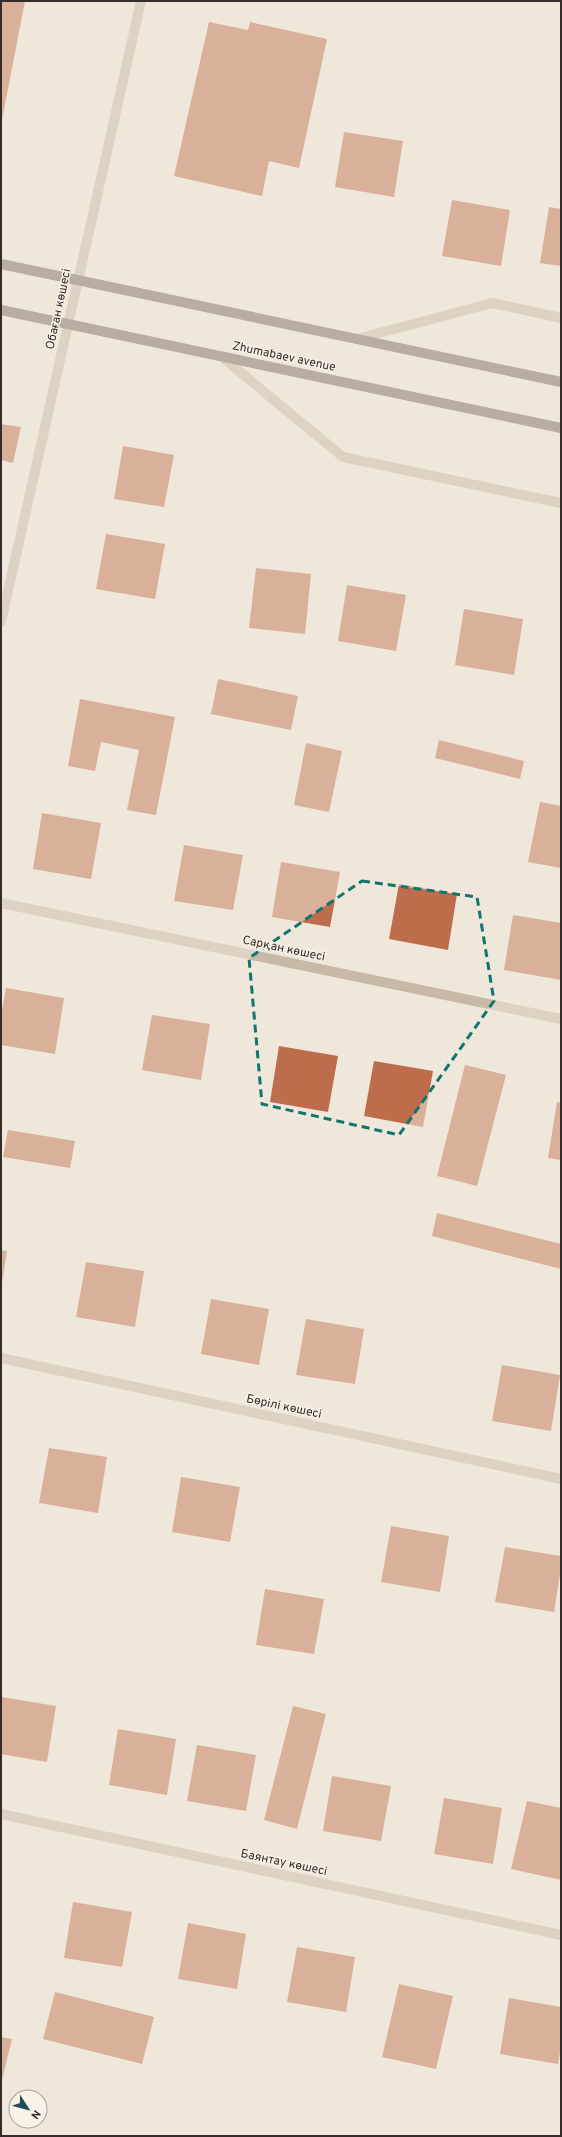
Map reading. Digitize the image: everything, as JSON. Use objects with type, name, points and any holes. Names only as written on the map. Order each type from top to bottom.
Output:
[{"type":"main road","points":[[1,264],[561,382]]},
{"type":"main road","name":"Zhumabaev avenue","points":[[1,310],[561,428]]},
{"type":"street","name":"Обаған көшесі","points":[[1,622],[141,1]]},
{"type":"street","points":[[356,339],[492,304],[561,318]]},
{"type":"street","points":[[222,357],[343,457],[561,503]]},
{"type":"street","name":"Сарқан көшесі","points":[[1,903],[561,1019]]},
{"type":"street","name":"Бөрілі көшесі","points":[[1,1358],[561,1479]]},
{"type":"street","name":"Баянтау көшесі","points":[[1,1814],[561,1935]]},
{"type":"highlighted area","points":[[362,881],[477,897],[494,1001],[399,1135],[262,1104],[249,958]]},
{"type":"building","points":[[1,1],[25,1],[2,120],[1,120]]},
{"type":"building","points":[[209,22],[248,30],[250,22],[327,39],[299,168],[269,161],[262,196],[174,176]]},
{"type":"building","points":[[344,132],[403,141],[394,197],[335,187]]},
{"type":"building","points":[[452,200],[510,210],[501,266],[442,256]]},
{"type":"building","points":[[549,207],[561,209],[561,266],[540,263]]},
{"type":"building","points":[[1,424],[21,427],[13,463],[1,460]]},
{"type":"building","points":[[123,446],[174,455],[164,507],[114,499]]},
{"type":"building","points":[[106,534],[165,544],[155,599],[96,589]]},
{"type":"building","points":[[256,568],[311,574],[305,634],[249,628]]},
{"type":"building","points":[[347,585],[406,595],[396,651],[338,641]]},
{"type":"building","points":[[464,609],[523,619],[514,675],[455,665]]},
{"type":"building","points":[[218,679],[298,696],[291,730],[211,714]]},
{"type":"building","points":[[80,699],[175,717],[156,815],[127,810],[139,750],[101,742],[95,771],[68,766]]},
{"type":"building","points":[[439,740],[524,761],[520,779],[435,758]]},
{"type":"building","points":[[306,743],[342,751],[329,812],[294,805]]},
{"type":"building","points":[[540,802],[561,806],[561,868],[528,862]]},
{"type":"building","points":[[42,813],[101,823],[91,879],[33,869]]},
{"type":"building","points":[[184,845],[243,855],[233,910],[174,901]]},
{"type":"building","points":[[281,862],[340,872],[330,927],[272,917]]},
{"type":"building","points":[[399,884],[457,894],[448,950],[389,939]]},
{"type":"building","points":[[513,915],[561,923],[561,980],[504,970]]},
{"type":"building","points":[[6,988],[64,998],[55,1054],[1,1045],[1,1016]]},
{"type":"building","points":[[152,1015],[210,1024],[201,1080],[142,1070]]},
{"type":"building","points":[[279,1046],[338,1056],[328,1112],[270,1102]]},
{"type":"building","points":[[374,1061],[433,1071],[423,1127],[364,1116]]},
{"type":"building","points":[[465,1065],[506,1075],[477,1186],[437,1176]]},
{"type":"building","points":[[557,1102],[561,1103],[561,1160],[548,1158]]},
{"type":"building","points":[[8,1130],[75,1141],[70,1168],[3,1157]]},
{"type":"building","points":[[437,1213],[561,1244],[561,1269],[432,1236]]},
{"type":"building","points":[[1,1250],[7,1251],[2,1283],[1,1283]]},
{"type":"building","points":[[86,1262],[144,1271],[135,1327],[76,1317]]},
{"type":"building","points":[[211,1299],[269,1309],[259,1365],[201,1354]]},
{"type":"building","points":[[306,1319],[364,1329],[355,1384],[296,1375]]},
{"type":"building","points":[[502,1365],[560,1375],[551,1431],[492,1421]]},
{"type":"building","points":[[49,1448],[107,1457],[98,1513],[39,1503]]},
{"type":"building","points":[[181,1477],[240,1487],[230,1542],[172,1532]]},
{"type":"building","points":[[391,1526],[449,1536],[440,1592],[381,1582]]},
{"type":"building","points":[[505,1547],[561,1556],[561,1568],[554,1612],[495,1602]]},
{"type":"building","points":[[265,1589],[324,1599],[314,1654],[256,1645]]},
{"type":"building","points":[[1,1697],[56,1706],[47,1762],[1,1754]]},
{"type":"building","points":[[293,1706],[326,1714],[297,1829],[264,1820]]},
{"type":"building","points":[[118,1729],[176,1739],[167,1795],[109,1785]]},
{"type":"building","points":[[197,1745],[256,1755],[246,1811],[187,1801]]},
{"type":"building","points":[[332,1776],[391,1786],[381,1841],[323,1831]]},
{"type":"building","points":[[444,1798],[502,1808],[493,1864],[434,1854]]},
{"type":"building","points":[[527,1801],[561,1808],[561,1880],[511,1869]]},
{"type":"building","points":[[73,1902],[132,1912],[122,1967],[64,1958]]},
{"type":"building","points":[[188,1923],[246,1934],[237,1989],[178,1979]]},
{"type":"building","points":[[297,1947],[355,1957],[346,2012],[287,2002]]},
{"type":"building","points":[[399,1984],[453,1996],[436,2069],[382,2057]]},
{"type":"building","points":[[55,1992],[154,2017],[142,2064],[43,2039]]},
{"type":"building","points":[[509,1998],[561,2007],[561,2047],[558,2064],[500,2054]]},
{"type":"building","points":[[1,2037],[12,2039],[2,2080],[1,2080]]}]
